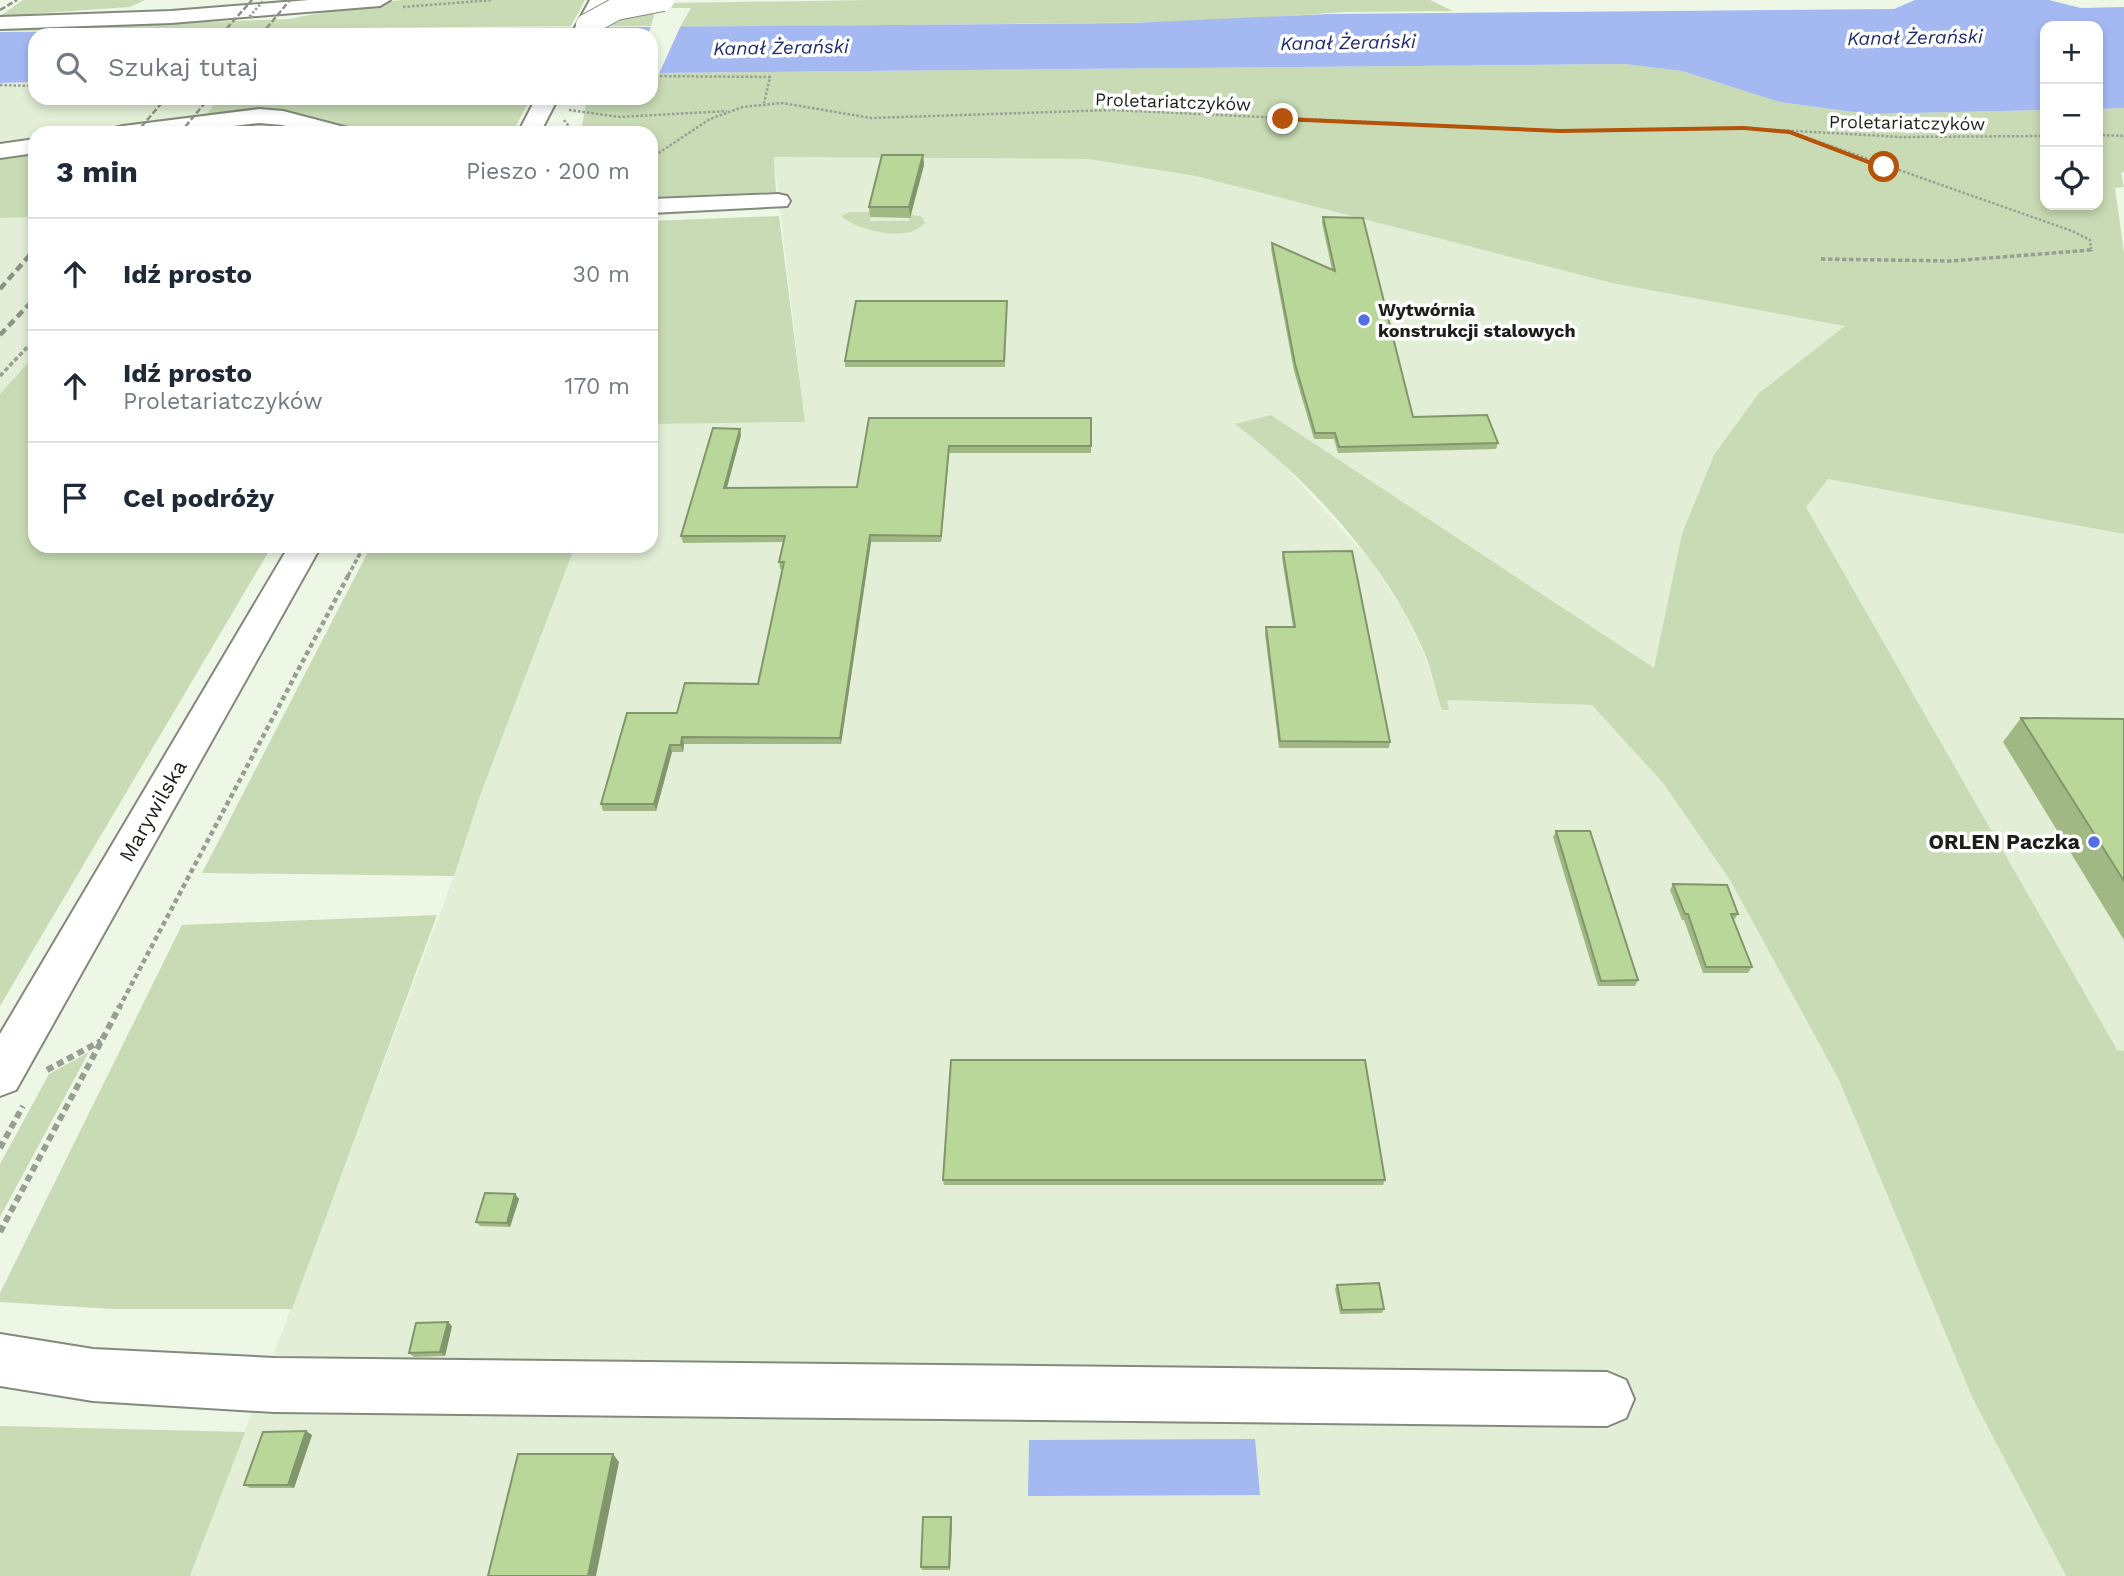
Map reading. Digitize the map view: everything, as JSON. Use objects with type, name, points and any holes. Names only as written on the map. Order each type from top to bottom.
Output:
[{"type":"main road","points":[[307,6],[342,0]]},
{"type":"main road","points":[[585,28],[600,0]]},
{"type":"main road","points":[[587,28],[616,9],[663,0]]},
{"type":"main road","points":[[0,23],[171,17],[307,6],[388,4]]},
{"type":"main road","points":[[78,20],[253,9]]},
{"type":"main road","points":[[534,126],[551,105]]},
{"type":"main road","points":[[179,126],[259,116],[283,118],[314,126]]},
{"type":"main road","points":[[0,151],[28,147]]},
{"type":"main road","points":[[658,206],[778,201]]},
{"type":"main road","name":"Marywilska","points":[[15,1085],[301,553]]},
{"type":"main road","points":[[0,1360],[93,1375],[274,1385],[1607,1399]]},
{"type":"path","points":[[253,9],[249,17],[264,0]]},
{"type":"path","points":[[388,4],[493,0]]},
{"type":"path","points":[[658,76],[770,76],[764,103]]},
{"type":"path","points":[[0,85],[28,86]]},
{"type":"path","name":"Proletariatczyków","points":[[658,153],[693,128],[727,112],[764,103],[797,105],[871,117],[920,118],[1113,110],[1560,131],[1744,128],[1901,137],[2040,136]]},
{"type":"path","points":[[551,105],[592,117],[638,117],[717,110],[727,112]]},
{"type":"path","points":[[1790,132],[2072,231],[2090,240],[2091,250],[1951,261],[1821,259]]},
{"type":"path","points":[[2103,135],[2124,136]]},
{"type":"path","points":[[0,376],[28,346]]},
{"type":"path","points":[[0,1232],[360,553]]},
{"type":"path","points":[[42,1072],[102,1041]]},
{"type":"path","points":[[0,1148],[15,1085]]},
{"type":"shaded area","points":[[23,0],[145,0],[130,7],[0,16]]},
{"type":"shaded area","points":[[403,0],[585,0],[571,26],[29,28],[289,19],[324,12],[286,15],[290,10]]},
{"type":"shaded area","points":[[872,0],[1430,0],[1453,11],[1345,12],[1201,22],[680,27],[691,8],[656,8],[651,26],[607,26],[613,19],[670,3]]},
{"type":"shaded area","points":[[28,28],[28,31],[0,31]]},
{"type":"shaded area","points":[[1624,64],[1682,71],[1779,102],[1868,114],[2040,110],[2040,210],[2103,210],[2103,109],[2124,108],[2124,172],[2121,173],[2124,187],[2115,188],[2124,253],[2124,534],[1828,479],[1806,507],[2117,1050],[2124,1051],[2124,1576],[2066,1576],[1973,1399],[1839,1080],[1730,880],[1663,783],[1592,705],[1447,700],[1449,710],[1442,710],[1425,654],[1410,621],[1369,558],[1291,471],[1235,424],[1271,415],[1654,668],[1682,534],[1714,455],[1759,393],[1845,326],[1612,283],[1196,176],[1088,159],[774,157],[776,192],[658,197],[658,126],[582,126],[586,105],[658,105],[658,73]]},
{"type":"shaded area","points":[[28,82],[28,105],[214,105],[206,115],[212,126],[28,126],[28,363],[0,394],[0,83]]},
{"type":"shaded area","points":[[214,105],[527,105],[516,126],[339,126],[302,115],[274,111],[234,111],[206,115]]},
{"type":"shaded area","points":[[256,122],[276,126],[224,126],[228,123]]},
{"type":"shaded area","points":[[28,153],[28,217],[0,218],[0,157]]},
{"type":"shaded area","points":[[774,157],[1088,159],[1196,176],[1612,283],[1846,326],[1759,393],[1682,534],[1655,669],[1271,415],[1236,424],[1271,451],[1369,559],[1404,612],[1425,655],[1442,710],[1447,700],[1592,705],[1663,783],[1730,880],[1839,1080],[1973,1399],[2066,1576],[190,1576],[454,876],[481,793],[572,553],[658,553],[658,424],[805,422]]},
{"type":"shaded area","points":[[849,212],[872,212],[870,221],[909,221],[911,214],[922,217],[925,223],[907,232],[883,233],[859,226],[841,216]]},
{"type":"shaded area","points":[[779,216],[805,422],[658,424],[658,221]]},
{"type":"shaded area","points":[[28,363],[28,553],[268,553],[0,1006],[0,394]]},
{"type":"shaded area","points":[[1828,478],[2124,534],[2124,1051],[2117,1051],[1806,507]]},
{"type":"shaded area","points":[[367,553],[572,553],[481,793],[454,876],[202,873]]},
{"type":"shaded area","points":[[437,915],[292,1309],[113,1309],[0,1302],[0,1293],[182,925]]},
{"type":"shaded area","points":[[89,1052],[0,1217],[0,1164],[49,1074]]},
{"type":"shaded area","points":[[0,1426],[245,1432],[190,1576],[0,1576]]},
{"type":"water","name":"Kanał Żerański","points":[[1915,0],[2049,0],[2081,8],[2124,7],[2124,108],[2103,109],[2103,21],[2040,21],[2040,110],[1868,114],[1779,102],[1682,71],[1624,64],[658,73],[658,28],[503,28],[1132,23],[1329,14],[1894,9]]},
{"type":"water","points":[[0,32],[28,32],[28,82],[0,83]]},
{"type":"water","points":[[1255,1439],[1260,1495],[1028,1496],[1029,1440]]},
{"type":"pier","points":[[653,23],[682,23],[658,76],[658,28],[650,28]]},
{"type":"building","points":[[882,155],[923,155],[909,207],[869,207]]},
{"type":"building","points":[[1323,217],[1363,218],[1413,417],[1487,415],[1498,443],[1339,447],[1335,433],[1315,433],[1295,364],[1272,243],[1335,271]]},
{"type":"building","points":[[856,301],[1007,301],[1004,361],[845,361]]},
{"type":"building","points":[[869,418],[1091,418],[1091,446],[949,446],[941,536],[870,535],[840,738],[682,737],[681,745],[670,745],[654,804],[601,804],[627,713],[677,713],[685,683],[758,684],[784,562],[779,562],[785,536],[681,536],[713,428],[740,429],[724,488],[857,487]]},
{"type":"building","points":[[1352,551],[1390,742],[1280,741],[1266,627],[1295,627],[1283,552]]},
{"type":"building","points":[[2021,718],[2124,719],[2124,881]]},
{"type":"building","points":[[1556,831],[1590,831],[1638,980],[1601,981]]},
{"type":"building","points":[[1673,884],[1727,885],[1738,914],[1731,914],[1752,967],[1706,967],[1688,914],[1685,914]]},
{"type":"building","points":[[951,1060],[1365,1060],[1385,1180],[943,1180]]},
{"type":"building","points":[[485,1193],[515,1194],[507,1223],[476,1222]]},
{"type":"building","points":[[1379,1283],[1384,1309],[1342,1310],[1337,1285]]},
{"type":"building","points":[[448,1322],[440,1352],[409,1353],[416,1323]]},
{"type":"building","points":[[306,1431],[288,1485],[244,1485],[263,1432]]},
{"type":"building","points":[[518,1454],[613,1454],[588,1576],[488,1576]]},
{"type":"building","points":[[923,1517],[951,1517],[949,1567],[921,1567]]},
{"type":"railway","points":[[0,10],[17,0]]},
{"type":"railway","points":[[227,28],[252,0]]},
{"type":"railway","points":[[267,28],[290,0]]},
{"type":"railway","points":[[142,126],[160,105]]},
{"type":"railway","points":[[186,126],[203,105]]},
{"type":"railway","points":[[0,289],[28,257]]},
{"type":"railway","points":[[0,335],[28,305]]},
{"type":"place","name":"Wytwórnia konstrukcji stalowych","points":[[1364,320]]},
{"type":"place","name":"ORLEN Paczka","points":[[2094,842]]},
{"type":"route","points":[[1283,119],[1560,131],[1744,128],[1790,132],[1884,167]]}]
